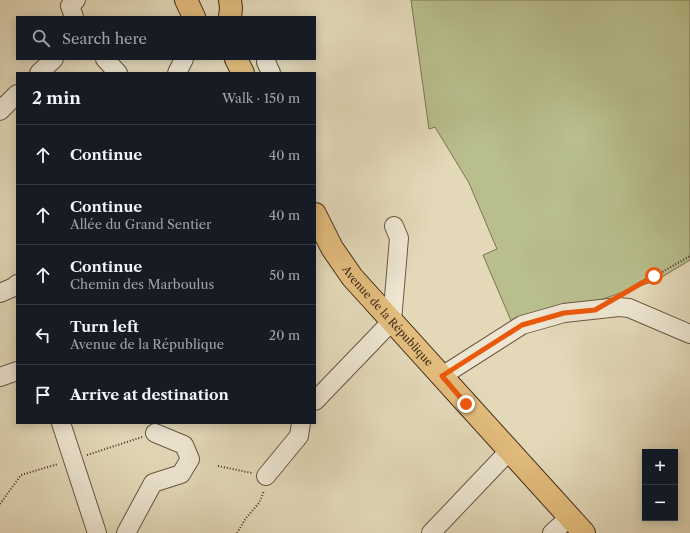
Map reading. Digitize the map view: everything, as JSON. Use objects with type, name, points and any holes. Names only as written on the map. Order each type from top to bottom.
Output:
[{"type":"main road","points":[[230,0],[230,16]]},
{"type":"main road","points":[[236,60],[242,72]]},
{"type":"main road","name":"Avenue de la République","points":[[316,216],[332,248],[352,277],[584,533]]},
{"type":"street","points":[[74,16],[70,6],[76,0]]},
{"type":"street","points":[[40,72],[53,60]]},
{"type":"street","points":[[106,60],[117,72]]},
{"type":"street","points":[[178,72],[184,60]]},
{"type":"street","points":[[0,111],[16,95]]},
{"type":"street","points":[[316,400],[392,321],[399,238],[394,226]]},
{"type":"street","points":[[442,376],[522,325],[564,313],[619,307],[638,311],[690,334]]},
{"type":"street","points":[[0,378],[16,371]]},
{"type":"street","points":[[61,424],[97,533]]},
{"type":"street","points":[[266,476],[299,436],[301,424]]},
{"type":"street","points":[[126,533],[153,483],[181,474],[190,459],[184,445],[155,433]]},
{"type":"street","points":[[431,533],[509,451]]},
{"type":"street","points":[[552,533],[570,517]]},
{"type":"path","points":[[621,296],[690,256]]},
{"type":"path","points":[[218,466],[266,476],[267,487],[259,503],[246,518],[237,533]]},
{"type":"green space","points":[[411,0],[690,0],[690,260],[657,280],[515,330],[483,255],[497,249],[469,183],[435,127],[429,129]]},
{"type":"route","points":[[466,404],[442,376],[522,325],[564,313],[595,310],[654,276]]}]
